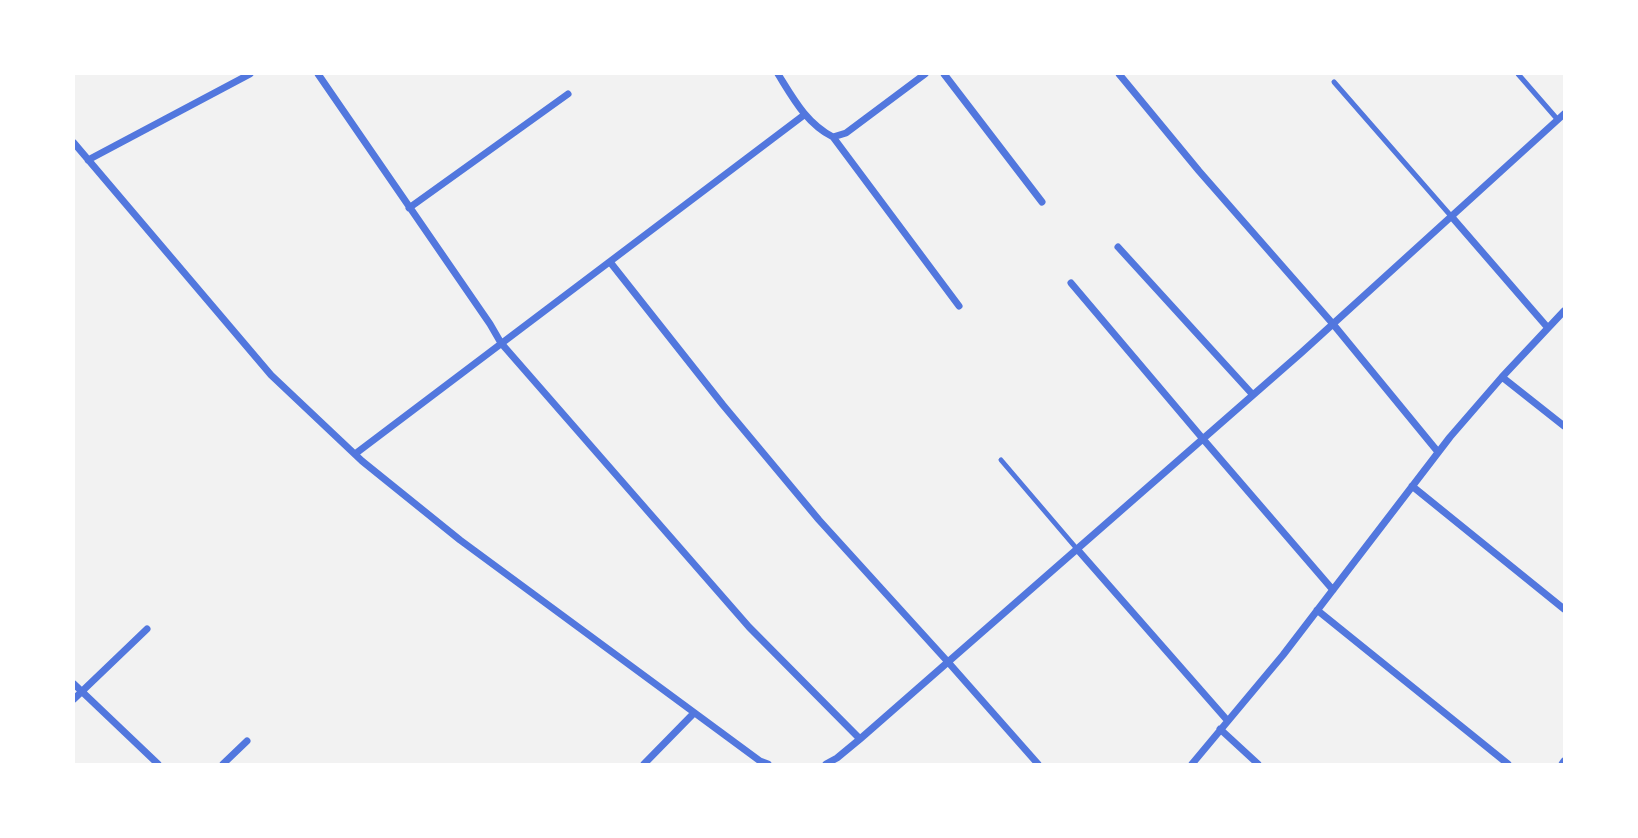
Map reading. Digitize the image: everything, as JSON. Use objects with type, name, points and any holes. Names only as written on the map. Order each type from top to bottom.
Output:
[{"type":"street","points":[[88,160],[250,74]]},
{"type":"street","points":[[318,74],[501,343],[749,627],[860,739]]},
{"type":"street","points":[[778,74],[804,115],[821,131],[833,137],[959,306]]},
{"type":"street","points":[[833,137],[846,133],[925,74]]},
{"type":"street","points":[[944,74],[1042,202]]},
{"type":"street","points":[[1119,74],[1438,452]]},
{"type":"street","points":[[409,208],[568,94]]},
{"type":"street","points":[[355,454],[804,115]]},
{"type":"street","points":[[826,765],[860,739],[1253,395],[1561,117],[1564,127]]},
{"type":"street","points":[[74,143],[271,375],[355,454],[460,540],[768,765]]},
{"type":"street","points":[[1451,216],[1548,328]]},
{"type":"street","points":[[1118,247],[1253,395]]},
{"type":"street","points":[[610,261],[723,405],[819,520],[1038,765]]},
{"type":"street","points":[[1071,283],[1333,590]]},
{"type":"street","points":[[1192,765],[1283,655],[1438,452],[1502,377],[1564,311]]},
{"type":"street","points":[[1502,377],[1564,426]]},
{"type":"street","points":[[1412,486],[1564,609]]},
{"type":"street","points":[[1077,549],[1227,720]]},
{"type":"street","points":[[1317,610],[1508,765]]},
{"type":"street","points":[[74,699],[146,629]]},
{"type":"street","points":[[74,684],[158,765]]},
{"type":"street","points":[[645,765],[694,713]]},
{"type":"street","points":[[1220,729],[1258,765]]},
{"type":"street","points":[[223,765],[247,741]]},
{"type":"lane","points":[[1518,74],[1561,117]]},
{"type":"lane","points":[[1334,82],[1451,216]]},
{"type":"lane","points":[[1001,460],[1077,549]]}]
